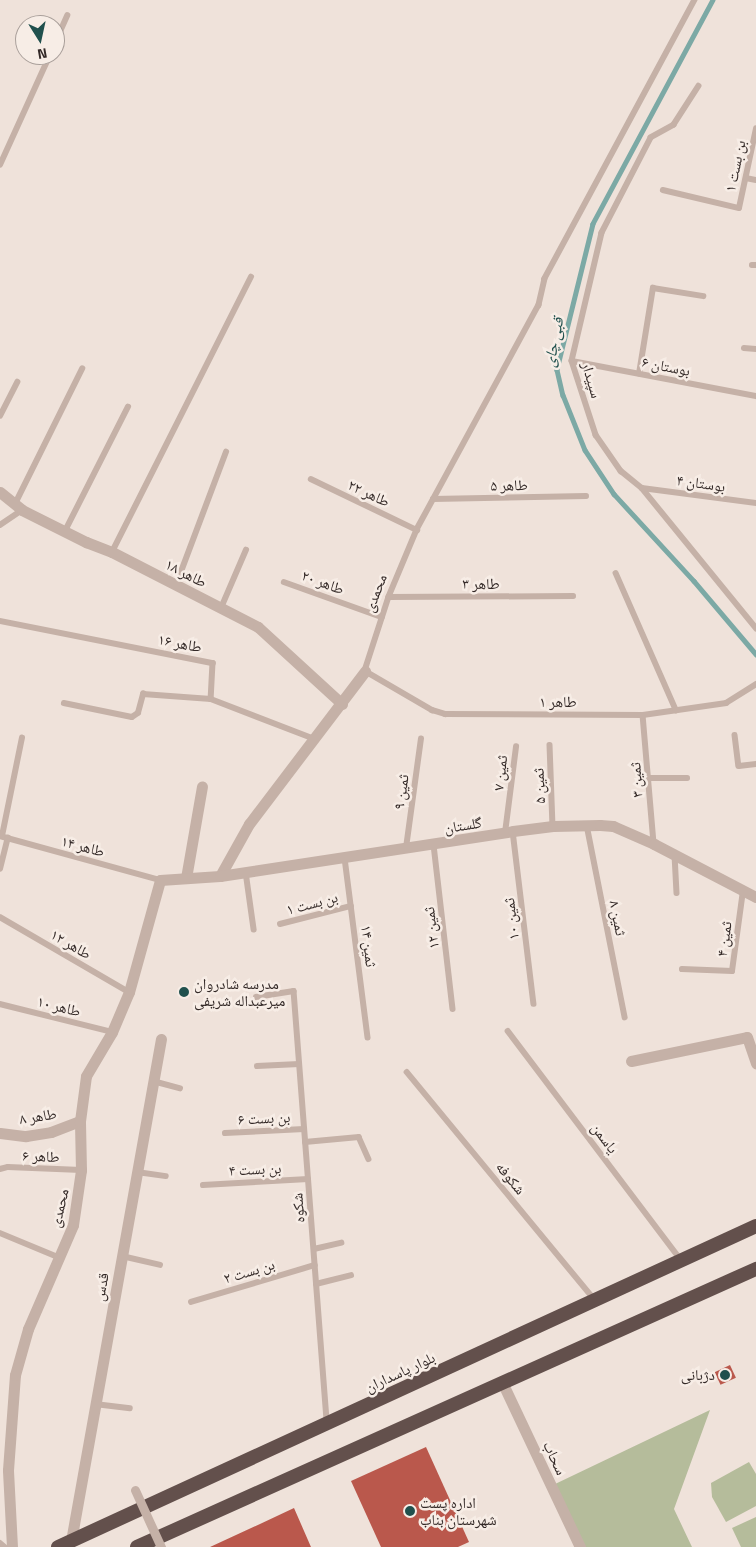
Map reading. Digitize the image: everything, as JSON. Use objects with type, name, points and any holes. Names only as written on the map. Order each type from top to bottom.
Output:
[{"type":"highway","name":"بلوار پاسداران","points":[[64,1544],[756,1226]]},
{"type":"highway","points":[[137,1547],[756,1269]]},
{"type":"street","name":"طاهر ۱۸","points":[[0,492],[19,507],[65,532],[112,552],[258,626],[342,704]]},
{"type":"street","name":"محمدی","points":[[220,876],[249,824],[312,738],[342,704],[366,671]]},
{"type":"street","points":[[186,878],[202,786]]},
{"type":"street","name":"گلستان","points":[[160,880],[220,876],[434,845],[509,832],[554,826],[586,825],[613,826],[654,844],[756,897]]},
{"type":"street","name":"محمدی","points":[[12,1547],[4,1469],[15,1375],[28,1329],[73,1225],[82,1170],[80,1121],[86,1076],[112,1032],[129,992],[160,880]]},
{"type":"street","points":[[631,1061],[747,1037],[755,1057]]},
{"type":"street","name":"قدس","points":[[64,1544],[95,1404],[161,1039]]},
{"type":"street","name":"طاهر ۸","points":[[0,1133],[26,1136],[51,1132],[80,1121]]},
{"type":"street","name":"سحاب","points":[[502,1382],[580,1547]]},
{"type":"street","points":[[136,1490],[161,1547]]},
{"type":"lane","name":"محمدی","points":[[366,671],[388,598],[417,530],[539,305],[545,279],[695,0]]},
{"type":"lane","points":[[65,20],[67,16]]},
{"type":"lane","points":[[0,165],[45,65]]},
{"type":"lane","name":"سپیدار","points":[[699,86],[674,125],[651,138],[602,233],[572,361],[596,435],[621,471],[642,488],[746,619],[756,628]]},
{"type":"lane","name":"بن بست ۱","points":[[663,190],[739,208],[756,129]]},
{"type":"lane","points":[[746,178],[756,180]]},
{"type":"lane","points":[[112,552],[251,277]]},
{"type":"lane","points":[[639,374],[652,288],[703,296]]},
{"type":"lane","points":[[744,348],[756,349]]},
{"type":"lane","name":"بوستان ۶","points":[[572,361],[756,396]]},
{"type":"lane","points":[[0,525],[19,507],[82,369]]},
{"type":"lane","points":[[0,416],[17,382]]},
{"type":"lane","points":[[65,532],[128,407]]},
{"type":"lane","points":[[176,585],[226,452]]},
{"type":"lane","name":"طاهر ۲۲","points":[[311,479],[417,530]]},
{"type":"lane","name":"بوستان ۴","points":[[642,488],[756,503]]},
{"type":"lane","name":"طاهر ۵","points":[[434,499],[586,496]]},
{"type":"lane","points":[[221,608],[246,550]]},
{"type":"lane","points":[[616,573],[676,710]]},
{"type":"lane","name":"طاهر ۲۰","points":[[284,582],[382,617]]},
{"type":"lane","name":"طاهر ۳","points":[[388,598],[573,596]]},
{"type":"lane","points":[[746,619],[756,617]]},
{"type":"lane","name":"طاهر ۱۶","points":[[0,621],[213,663],[211,698]]},
{"type":"lane","name":"طاهر ۱","points":[[366,671],[432,710],[445,714],[644,715],[726,703],[756,684]]},
{"type":"lane","points":[[64,703],[132,717],[138,713],[143,694],[211,698],[312,738]]},
{"type":"lane","name":"ثمین ۳","points":[[644,715],[654,844]]},
{"type":"lane","points":[[735,735],[740,766],[756,764]]},
{"type":"lane","points":[[0,869],[3,837],[22,738]]},
{"type":"lane","name":"ثمین ۹","points":[[406,849],[421,739]]},
{"type":"lane","name":"ثمین ۵","points":[[550,745],[554,826]]},
{"type":"lane","name":"ثمین ۷","points":[[509,832],[516,747]]},
{"type":"lane","points":[[649,778],[687,778]]},
{"type":"lane","name":"ثمین ۸","points":[[586,825],[625,1016]]},
{"type":"lane","name":"ثمین ۱۰","points":[[509,832],[534,1004]]},
{"type":"lane","name":"طاهر ۱۴","points":[[3,837],[160,880]]},
{"type":"lane","name":"ثمین ۱۲","points":[[434,845],[453,1009]]},
{"type":"lane","points":[[675,855],[677,893]]},
{"type":"lane","name":"ثمین ۱۴","points":[[345,858],[368,1038]]},
{"type":"lane","points":[[246,872],[254,929]]},
{"type":"lane","name":"ثمین ۴","points":[[682,969],[732,971],[743,890]]},
{"type":"lane","name":"بن بست ۱","points":[[280,924],[351,906]]},
{"type":"lane","name":"طاهر ۱۲","points":[[0,917],[129,992]]},
{"type":"lane","name":"شکوه","points":[[256,997],[294,991],[328,1424]]},
{"type":"lane","name":"طاهر ۱۰","points":[[0,1004],[112,1032]]},
{"type":"lane","name":"یاسمن","points":[[508,1031],[681,1260]]},
{"type":"lane","points":[[257,1066],[299,1064]]},
{"type":"lane","name":"شکوفه","points":[[407,1072],[595,1300]]},
{"type":"lane","points":[[153,1081],[180,1088]]},
{"type":"lane","name":"بن بست ۶","points":[[225,1133],[304,1128]]},
{"type":"lane","points":[[305,1142],[359,1136],[369,1159]]},
{"type":"lane","name":"طاهر ۶","points":[[0,1169],[8,1167],[82,1170]]},
{"type":"lane","points":[[137,1172],[166,1176]]},
{"type":"lane","name":"بن بست ۴","points":[[203,1185],[308,1179]]},
{"type":"lane","points":[[0,1233],[58,1257]]},
{"type":"lane","points":[[314,1249],[342,1243]]},
{"type":"lane","points":[[122,1256],[160,1265]]},
{"type":"lane","name":"بن بست ۲","points":[[191,1302],[315,1264]]},
{"type":"lane","points":[[316,1284],[351,1275]]},
{"type":"lane","points":[[95,1404],[130,1408]]},
{"type":"lane","points":[[0,1543],[4,1547]]},
{"type":"green space","points":[[710,1410],[674,1509],[692,1547],[583,1547],[553,1485]]},
{"type":"green space","points":[[749,1462],[756,1474],[756,1506],[726,1522],[712,1497],[711,1483]]},
{"type":"green space","points":[[756,1517],[756,1547],[741,1547],[732,1528]]},
{"type":"building","name":"دژبانی","points":[[730,1365],[736,1378],[721,1385],[715,1372]]},
{"type":"building","name":"اداره پست شهرستان بناب","points":[[426,1447],[469,1542],[458,1547],[381,1547],[351,1481]]},
{"type":"building","points":[[294,1508],[311,1547],[210,1547],[260,1524]]},
{"type":"waterway","name":"قبی چای","points":[[713,0],[593,224],[557,370],[563,395],[585,450],[614,494],[694,581],[756,654]]},
{"type":"place","name":"مدرسه شادروان میرعبداله شریفی","points":[[184,992]]},
{"type":"place","name":"دژبانی","points":[[725,1375]]},
{"type":"place","name":"اداره پست شهرستان بناب","points":[[410,1511]]}]
